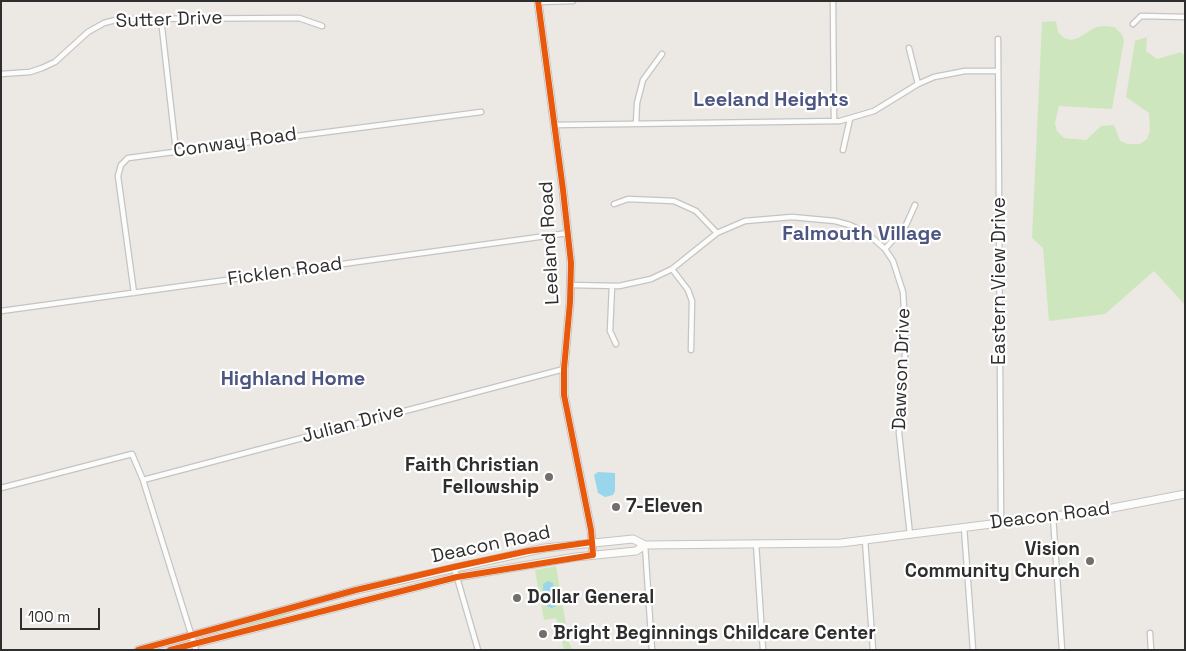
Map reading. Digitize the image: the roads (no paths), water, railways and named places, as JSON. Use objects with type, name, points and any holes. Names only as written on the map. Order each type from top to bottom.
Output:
[{"type":"main road","name":"Leeland Road","points":[[538,2],[568,233],[571,286],[564,369],[567,418],[592,542]]},
{"type":"main road","name":"Deacon Road","points":[[138,650],[454,567],[528,551],[592,542],[633,539],[645,545],[811,544],[865,540],[1130,506],[1185,494]]},
{"type":"main road","points":[[592,542],[593,555]]},
{"type":"main road","name":"Deacon Road","points":[[170,650],[195,647],[457,577],[593,555],[636,551],[645,545]]},
{"type":"street","points":[[538,2],[573,1]]},
{"type":"street","points":[[833,1],[834,121]]},
{"type":"street","points":[[1133,24],[1141,16],[1185,17]]},
{"type":"street","name":"Sutter Drive","points":[[1,74],[30,72],[55,62],[88,32],[104,23],[119,19],[299,18],[322,26]]},
{"type":"street","points":[[161,19],[176,151]]},
{"type":"street","name":"Eastern View Drive","points":[[998,40],[1001,522]]},
{"type":"street","points":[[909,48],[918,84]]},
{"type":"street","points":[[636,124],[637,103],[643,80],[662,54]]},
{"type":"street","points":[[555,125],[834,121],[850,119],[874,111],[918,84],[956,72],[998,71]]},
{"type":"street","name":"Conway Road","points":[[134,293],[119,171],[124,161],[133,156],[481,112]]},
{"type":"street","points":[[843,150],[850,119]]},
{"type":"street","points":[[614,204],[628,199],[674,201],[696,211],[717,232]]},
{"type":"street","points":[[885,249],[906,225],[915,205]]},
{"type":"street","name":"Dawson Drive","points":[[571,286],[612,286],[640,283],[672,269],[717,232],[735,224],[765,218],[792,217],[835,221],[860,229],[885,249],[897,270],[904,305],[906,342],[899,433],[910,535]]},
{"type":"street","name":"Ficklen Road","points":[[1,311],[568,233]]},
{"type":"street","points":[[672,269],[688,290],[692,301],[691,350]]},
{"type":"street","points":[[612,286],[610,331],[616,344]]},
{"type":"street","name":"Julian Drive","points":[[143,480],[564,369]]},
{"type":"street","points":[[1,488],[132,454],[143,480],[195,647]]},
{"type":"street","points":[[1053,516],[1062,650]]},
{"type":"street","points":[[964,527],[973,650]]},
{"type":"street","points":[[865,540],[873,650]]},
{"type":"street","points":[[756,544],[762,650]]},
{"type":"street","points":[[645,545],[652,650]]},
{"type":"street","points":[[454,567],[478,650]]},
{"type":"street","points":[[1150,633],[1151,650]]},
{"type":"water","points":[[598,472],[615,473],[615,491],[613,495],[605,497],[598,493],[594,475]]},
{"type":"water","points":[[548,581],[553,583],[556,600],[555,607],[551,608],[547,606],[543,589],[543,584]]},
{"type":"place","name":"Faith Christian Fellowship","points":[[549,477]]},
{"type":"place","name":"7-Eleven","points":[[616,507]]},
{"type":"place","name":"Vision Community Church","points":[[1090,561]]},
{"type":"place","name":"Dollar General","points":[[517,598]]},
{"type":"place","name":"Bright Beginnings Childcare Center","points":[[543,634]]},
{"type":"district","name":"Leeland Heights","points":[[771,101]]},
{"type":"district","name":"Falmouth Village","points":[[862,235]]},
{"type":"district","name":"Highland Home","points":[[293,380]]}]
